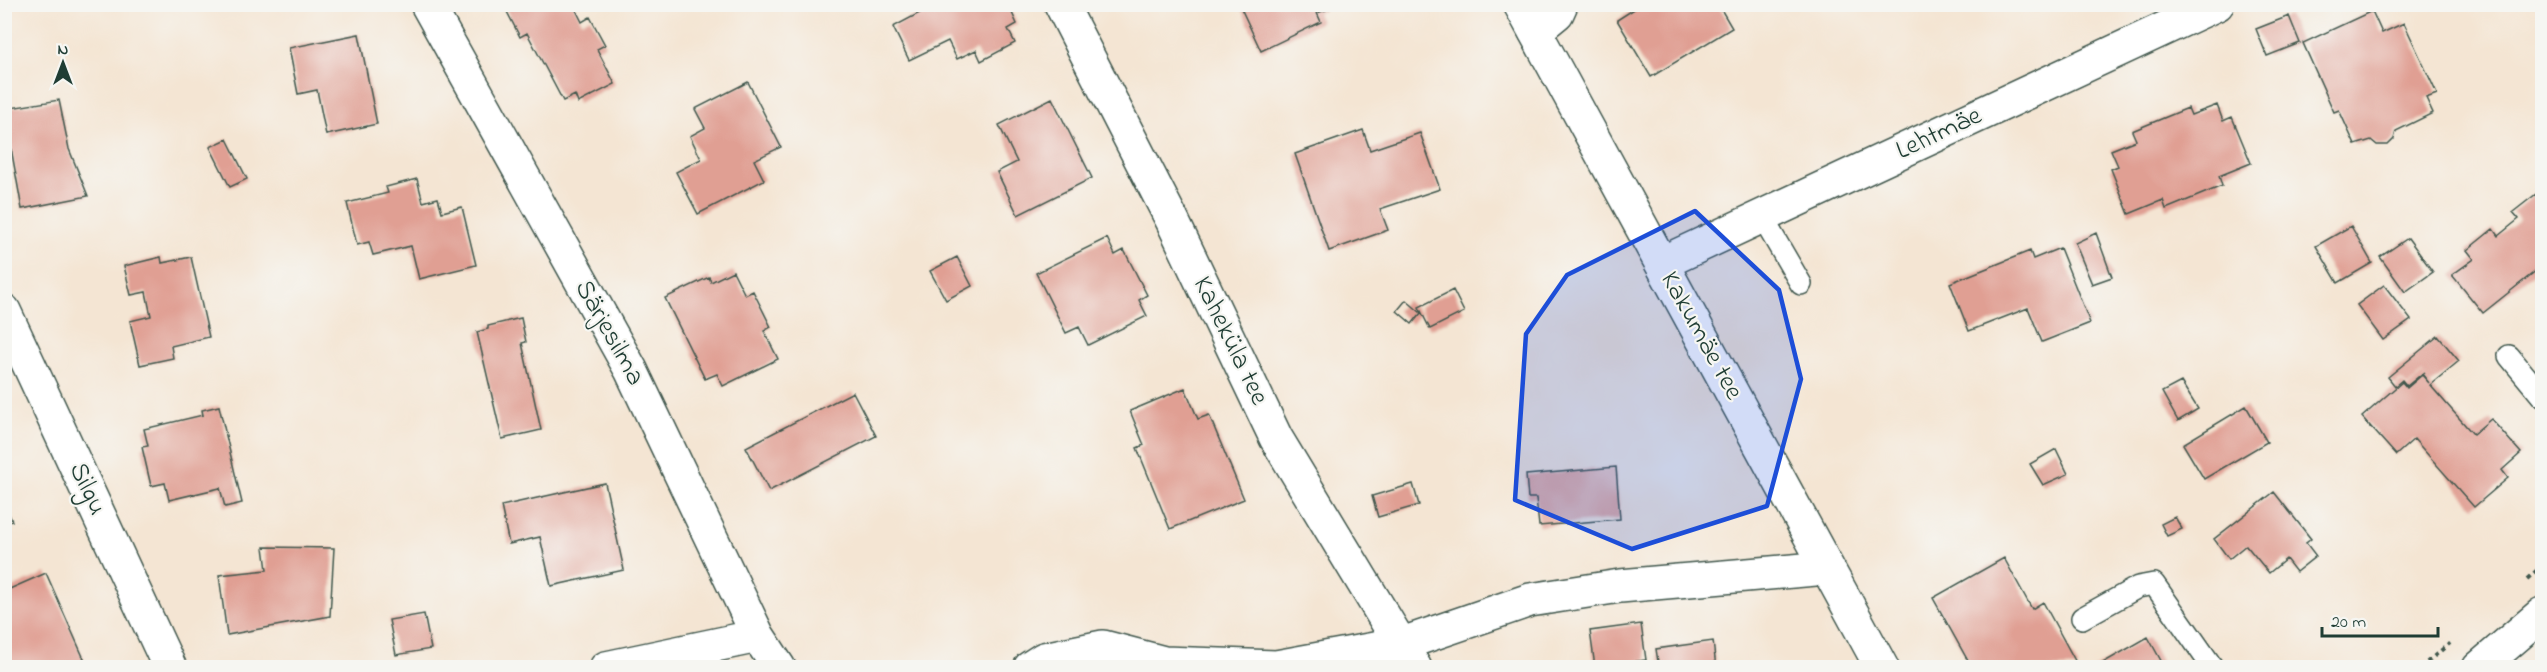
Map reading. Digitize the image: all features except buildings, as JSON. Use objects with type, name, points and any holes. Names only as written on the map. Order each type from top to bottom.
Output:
[{"type":"street","name":"Särjesilma","points":[[427,4],[632,370],[758,636],[779,668]]},
{"type":"street","name":"Kaheküla tee","points":[[1061,4],[1172,220],[1276,438],[1409,656]]},
{"type":"street","points":[[1528,18],[1557,13],[1561,4]]},
{"type":"street","name":"Lehtmäe","points":[[1662,263],[2217,4]]},
{"type":"street","name":"Kakumäe tee","points":[[1528,18],[1882,668]]},
{"type":"street","name":"Silgu","points":[[4,311],[170,668]]},
{"type":"street","points":[[1030,668],[1044,659],[1102,647],[1164,663],[1276,667],[1409,656],[1530,600],[1620,586],[1827,568]]},
{"type":"street","points":[[2480,668],[2542,614]]},
{"type":"street","points":[[606,668],[758,636]]},
{"type":"lane","points":[[1762,217],[1801,284]]},
{"type":"lane","points":[[2509,356],[2542,396]]},
{"type":"lane","points":[[2082,618],[2138,587],[2154,584],[2212,668]]},
{"type":"highlighted area","points":[[1695,211],[1779,290],[1801,379],[1767,506],[1632,549],[1515,500],[1526,334],[1567,275]]}]
